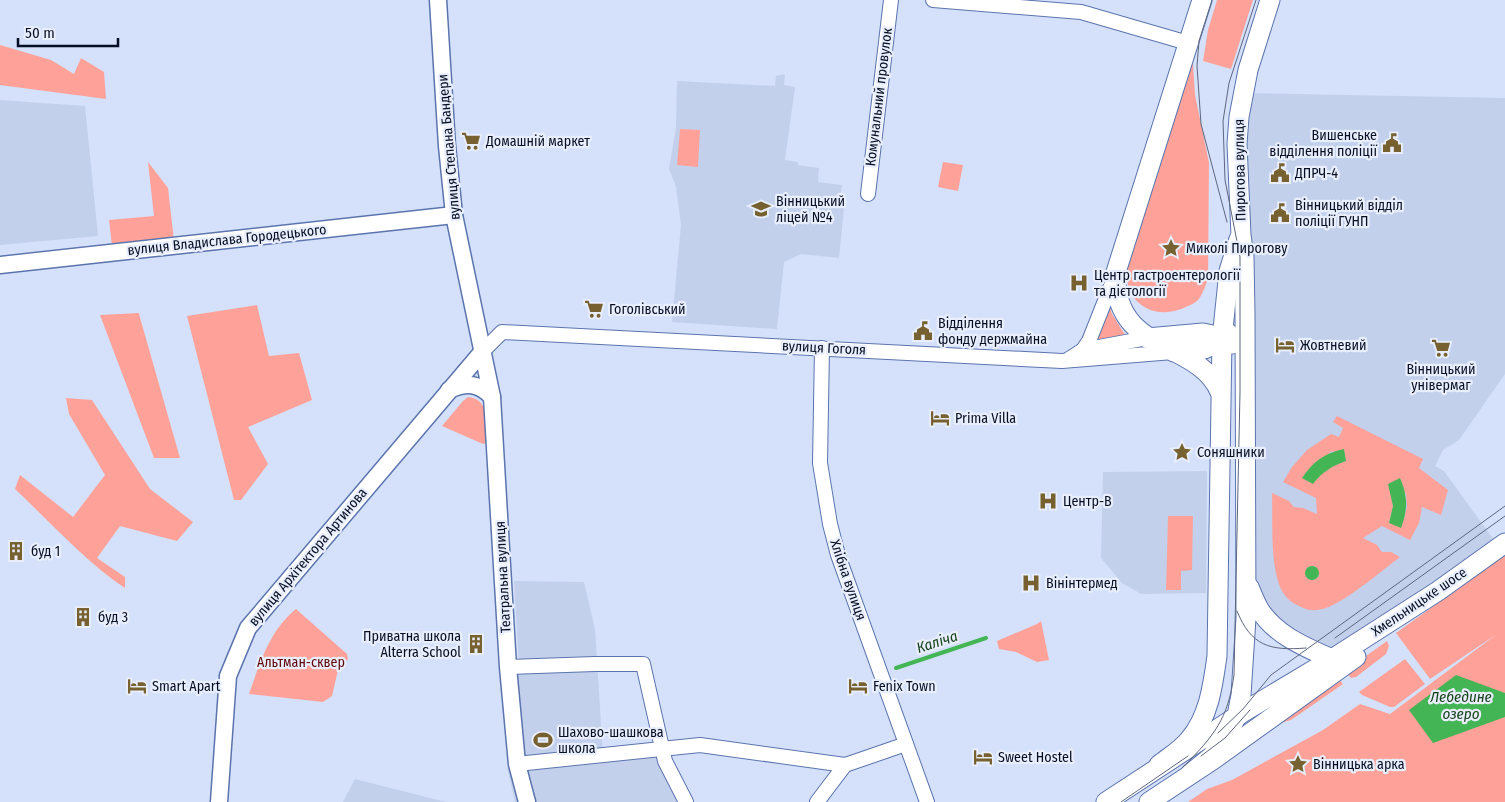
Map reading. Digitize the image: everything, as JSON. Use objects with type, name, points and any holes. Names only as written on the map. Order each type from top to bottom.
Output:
[{"type":"main road","points":[[1202,0],[1116,272],[1117,294],[1121,306],[1132,322],[1147,338],[1208,372],[1216,381],[1220,392]]},
{"type":"main road","name":"Пирогова вулиця","points":[[1240,711],[1246,618],[1246,582],[1245,315],[1244,257],[1241,235],[1237,144],[1238,117],[1248,70],[1270,0]]},
{"type":"main road","points":[[1106,802],[1159,765],[1188,741],[1201,722],[1211,695],[1217,656],[1222,339],[1228,270],[1241,235]]},
{"type":"main road","points":[[1203,333],[1214,326],[1224,313]]},
{"type":"main road","points":[[1173,352],[1204,351],[1222,339],[1245,315]]},
{"type":"main road","points":[[1147,338],[1203,333],[1222,339],[1234,345],[1245,354]]},
{"type":"main road","name":"Хмельницьке шосе","points":[[1159,765],[1240,711],[1332,659],[1438,591],[1505,543]]},
{"type":"main road","points":[[1246,582],[1258,608],[1276,629],[1332,659]]},
{"type":"main road","points":[[1149,802],[1222,754],[1392,631],[1438,591]]},
{"type":"main road","points":[[1217,656],[1225,688],[1240,711],[1258,715],[1277,714]]},
{"type":"main road","points":[[1190,774],[1212,756],[1225,738],[1240,711]]},
{"type":"street","name":"вулиця Степана Бандери","points":[[438,0],[447,146],[454,215],[484,350]]},
{"type":"street","name":"Комунальний провулок","points":[[868,194],[891,0]]},
{"type":"street","points":[[933,0],[1081,12],[1188,43]]},
{"type":"street","name":"вулиця Владислава Городецького","points":[[0,265],[454,215]]},
{"type":"street","points":[[1083,350],[1089,341],[1116,272]]},
{"type":"street","name":"вулиця Гоголя","points":[[484,350],[502,332],[1067,360],[1173,352]]},
{"type":"street","points":[[1067,360],[1083,350],[1147,338]]},
{"type":"street","name":"Хлібна вулиця","points":[[822,348],[820,463],[830,524],[838,555],[927,802]]},
{"type":"street","name":"вулиця Архітектора Артинова","points":[[219,802],[228,676],[248,628],[484,350]]},
{"type":"street","name":"Театральна вулиця","points":[[484,350],[492,397],[508,667],[517,764],[527,802]]},
{"type":"street","points":[[449,390],[459,386],[472,385],[482,388],[492,397]]},
{"type":"street","points":[[508,667],[644,664],[665,761],[686,802]]},
{"type":"street","points":[[517,764],[700,745],[845,765],[906,744]]},
{"type":"street","points":[[817,802],[845,765]]},
{"type":"shaded area","name":"Вінницький ліцей №4","points":[[785,74],[784,85],[795,87],[785,160],[798,162],[798,165],[819,168],[818,182],[842,185],[840,199],[845,199],[839,258],[801,254],[784,262],[777,329],[672,322],[681,225],[676,187],[669,169],[676,127],[677,81],[775,86],[776,76]]},
{"type":"shaded area","points":[[1243,93],[1505,98],[1505,374],[1459,440],[1443,450],[1435,466],[1444,471],[1499,547],[1332,659],[1298,642],[1246,582]]},
{"type":"shaded area","points":[[0,100],[85,106],[98,236],[0,245]]},
{"type":"shaded area","points":[[1207,471],[1206,593],[1141,594],[1122,583],[1101,558],[1103,472]]},
{"type":"shaded area","points":[[514,581],[584,582],[595,629],[603,755],[517,764],[508,667],[519,665]]},
{"type":"shaded area","points":[[659,751],[682,802],[534,802],[527,774],[530,767]]},
{"type":"shaded area","points":[[517,764],[527,802],[515,802],[507,768]]},
{"type":"shaded area","points":[[355,779],[446,802],[343,802]]},
{"type":"green space","points":[[1217,0],[1253,0],[1231,69],[1203,61],[1208,30]]},
{"type":"green space","points":[[0,45],[51,60],[74,74],[81,58],[104,72],[106,99],[0,85]]},
{"type":"green space","points":[[1190,63],[1193,64],[1195,95],[1209,163],[1208,279],[1201,295],[1194,303],[1173,311],[1158,312],[1150,310],[1137,302],[1130,292],[1126,268]]},
{"type":"green space","points":[[680,129],[700,130],[698,167],[677,165]]},
{"type":"green space","points":[[148,162],[168,188],[174,241],[112,246],[109,220],[154,216]]},
{"type":"green space","points":[[943,162],[963,165],[958,191],[938,187]]},
{"type":"green space","points":[[1108,302],[1112,314],[1127,338],[1094,343]]},
{"type":"green space","points":[[257,305],[269,356],[299,353],[312,400],[248,427],[268,464],[241,500],[234,500],[187,316]]},
{"type":"green space","points":[[139,313],[180,458],[154,458],[100,315]]},
{"type":"green space","points":[[468,397],[481,402],[484,408],[486,414],[486,443],[483,444],[442,426]]},
{"type":"green space","points":[[66,398],[92,400],[150,489],[193,522],[177,541],[120,526],[97,558],[125,577],[125,588],[82,554],[15,489],[20,475],[73,517],[105,475],[69,414]]},
{"type":"green space","points":[[1337,416],[1423,459],[1419,468],[1448,490],[1441,515],[1422,507],[1419,523],[1410,540],[1382,526],[1363,538],[1377,545],[1382,552],[1391,552],[1400,557],[1358,590],[1340,601],[1323,609],[1311,610],[1295,604],[1287,598],[1279,584],[1274,559],[1272,493],[1289,501],[1294,507],[1303,508],[1317,514],[1316,498],[1283,482],[1292,467],[1307,450],[1331,434],[1339,437],[1343,428],[1333,422]],"holes":[[[1344,450],[1346,461],[1333,465],[1319,475],[1330,452]],[[1406,493],[1407,507],[1404,519],[1389,523],[1393,506],[1391,495]],[[1310,566],[1315,566],[1319,576],[1314,580],[1309,579],[1306,577],[1306,569]]]},
{"type":"green space","points":[[1168,516],[1193,516],[1192,570],[1181,571],[1181,590],[1166,590]]},
{"type":"green space","points":[[1505,555],[1505,802],[1188,802],[1207,789],[1232,780],[1323,730],[1360,704],[1390,714],[1497,634],[1430,679],[1396,633]]},
{"type":"green space","name":"Альтман-сквер","points":[[296,609],[347,654],[348,659],[338,670],[332,696],[323,702],[249,694],[272,637]]},
{"type":"green space","points":[[1041,621],[1049,660],[1037,662],[1016,652],[999,649],[997,641]]},
{"type":"green space","points":[[1387,641],[1389,646],[1386,654],[1356,677],[1351,678],[1345,671]]},
{"type":"green space","points":[[1405,659],[1425,684],[1394,707],[1362,695],[1359,692]]},
{"type":"green space","points":[[1339,679],[1343,684],[1291,720],[1281,723],[1278,719]]},
{"type":"water","points":[[1344,449],[1346,461],[1328,470],[1313,484],[1302,478],[1310,467],[1320,459]]},
{"type":"water","points":[[1400,478],[1405,491],[1406,503],[1401,528],[1389,523],[1393,506],[1388,484]]},
{"type":"water","points":[[1309,566],[1315,566],[1319,573],[1315,580],[1309,580],[1305,576],[1305,570]]},
{"type":"water","name":"Лебедине озеро","points":[[1456,675],[1505,693],[1505,717],[1433,743],[1409,710]]},
{"type":"waterway","name":"Каліча","points":[[896,668],[986,638]]},
{"type":"tram line","points":[[1212,0],[1199,41],[1197,66],[1201,124],[1227,222]]},
{"type":"tram line","points":[[1183,767],[1203,746],[1218,726],[1228,704],[1234,675],[1240,392],[1240,257],[1225,180],[1223,121],[1229,83],[1256,0]]},
{"type":"tram line","points":[[1218,733],[1243,709],[1271,675],[1505,506]]},
{"type":"tram line","points":[[1335,638],[1505,516]]},
{"type":"tram line","points":[[1237,611],[1249,632],[1263,644],[1282,648],[1306,648]]},
{"type":"tram line","points":[[1201,756],[1225,738],[1250,710]]},
{"type":"tram line","points":[[1121,802],[1188,756]]},
{"type":"place","name":"Домашній маркет","points":[[471,141]]},
{"type":"place","name":"Вишенське відділення поліції","points":[[1392,143]]},
{"type":"place","name":"ДПРЧ-4","points":[[1280,173]]},
{"type":"place","name":"Вінницький ліцей №4","points":[[761,209]]},
{"type":"place","name":"Вінницький відділ поліції ГУНП","points":[[1280,213]]},
{"type":"place","name":"Миколі Пирогову","points":[[1171,248]]},
{"type":"place","name":"Центр гастроентерології та дієтології","points":[[1079,283]]},
{"type":"place","name":"Гоголівський","points":[[594,309]]},
{"type":"place","name":"Відділення фонду держмайна","points":[[923,331]]},
{"type":"place","name":"Жовтневий","points":[[1285,345]]},
{"type":"place","name":"Вінницький універмаг","points":[[1441,348]]},
{"type":"place","name":"Prima Villa","points":[[940,418]]},
{"type":"place","name":"Соняшники","points":[[1182,452]]},
{"type":"place","name":"Центр-В","points":[[1048,501]]},
{"type":"place","name":"буд 1","points":[[16,551]]},
{"type":"place","name":"Вінінтермед","points":[[1031,583]]},
{"type":"place","name":"буд 3","points":[[83,617]]},
{"type":"place","name":"Приватна школа Alterra School","points":[[476,644]]},
{"type":"place","name":"Smart Apart","points":[[137,686]]},
{"type":"place","name":"Fenix Town","points":[[858,686]]},
{"type":"place","name":"Шахово-шашкова школа","points":[[543,740]]},
{"type":"place","name":"Sweet Hostel","points":[[983,757]]},
{"type":"place","name":"Вінницька арка","points":[[1298,764]]}]
